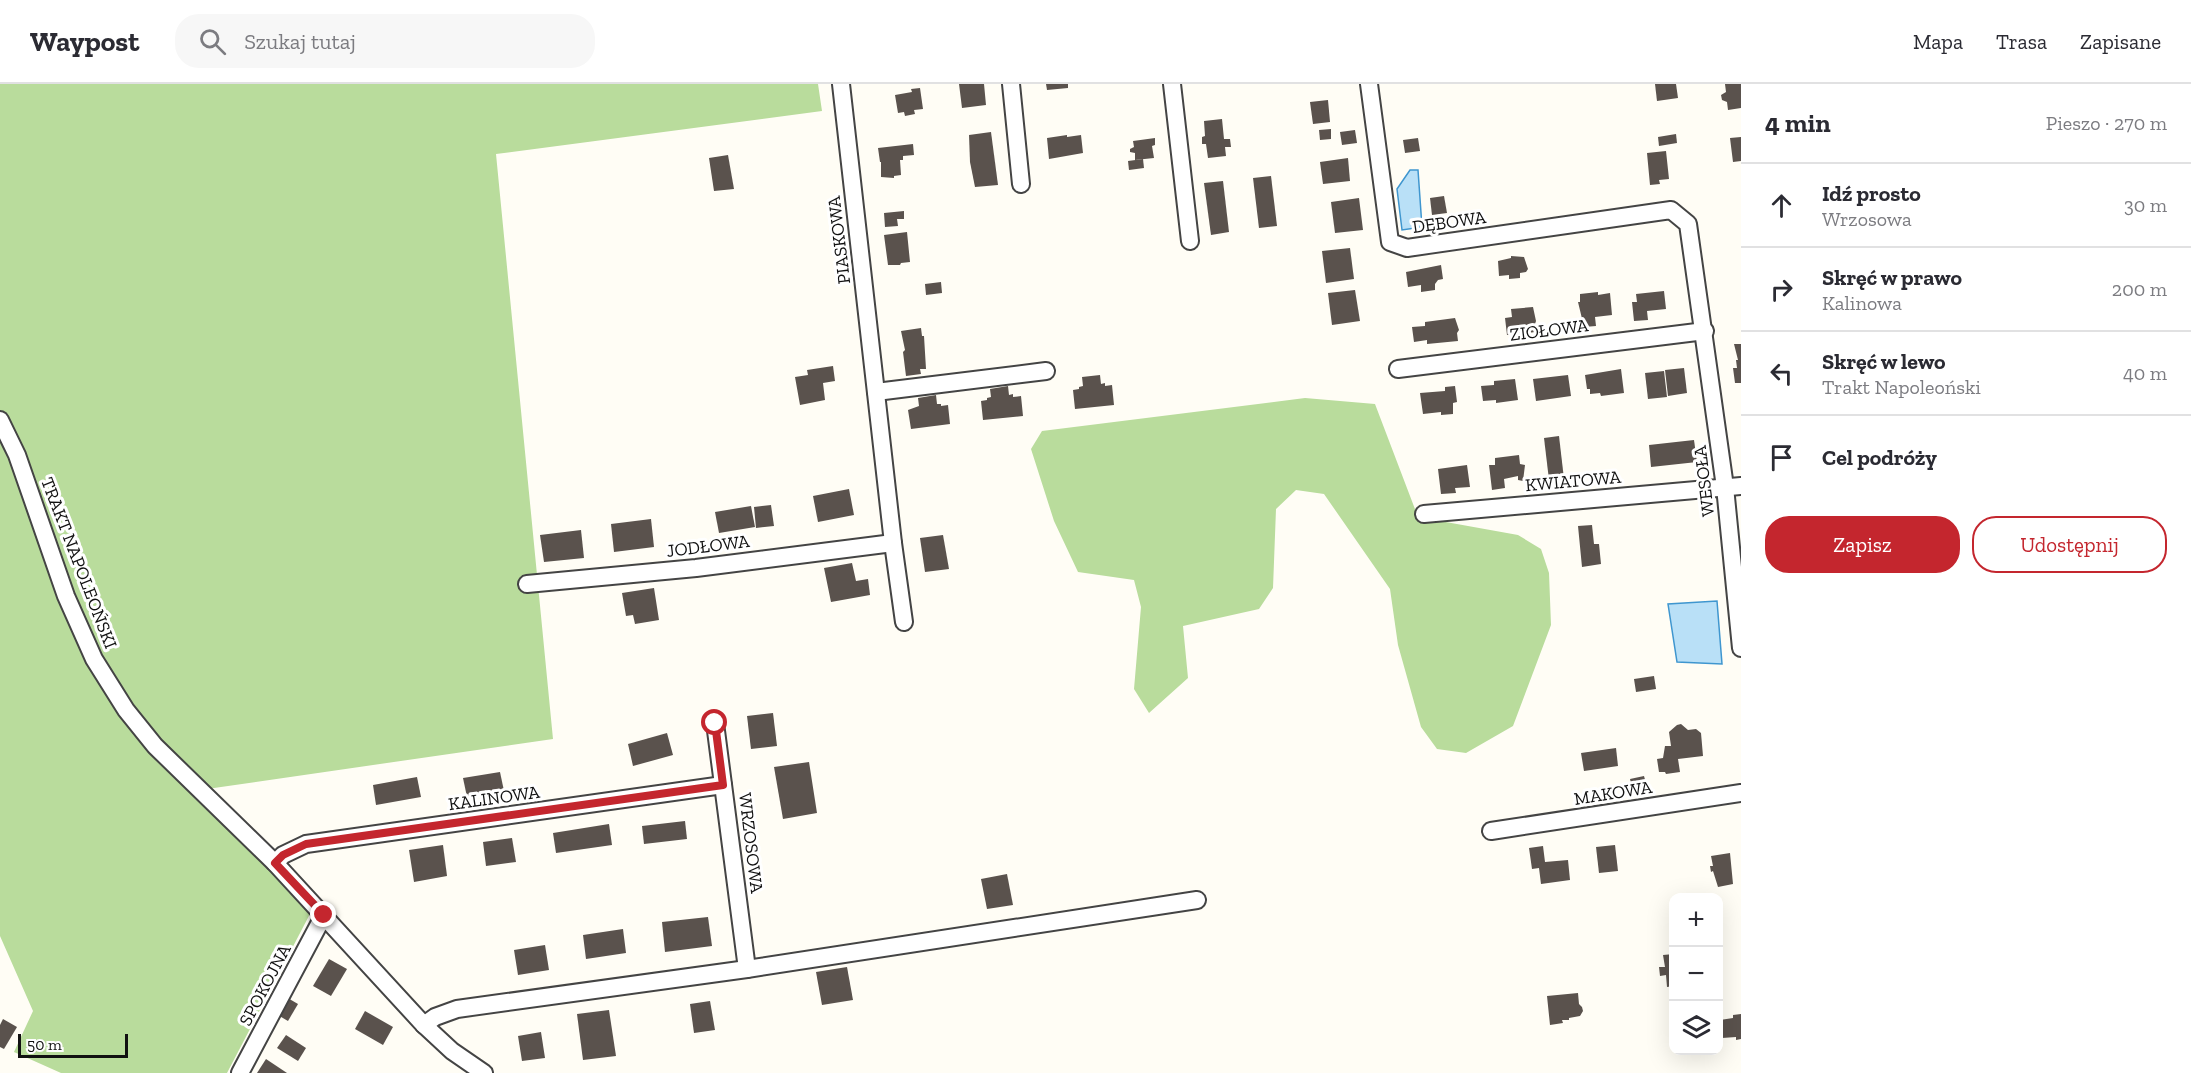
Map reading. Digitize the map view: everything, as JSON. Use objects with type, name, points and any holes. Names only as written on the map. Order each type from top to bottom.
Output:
[{"type":"street","name":"PIASKOWA","points":[[841,84],[904,622]]},
{"type":"street","points":[[1011,84],[1021,184]]},
{"type":"street","points":[[1172,84],[1190,241]]},
{"type":"street","name":"DĘBOWA","points":[[1369,84],[1390,242],[1407,248],[1671,210]]},
{"type":"street","name":"WESOŁA","points":[[1671,210],[1688,224],[1733,486],[1741,648]]},
{"type":"street","name":"ZIOŁOWA","points":[[1398,369],[1705,331]]},
{"type":"street","points":[[876,392],[1046,371]]},
{"type":"street","name":"TRAKT NAPOLEOŃSKI","points":[[0,420],[17,455],[66,596],[94,659],[126,710],[154,746],[275,863],[424,1025],[452,1051],[484,1073]]},
{"type":"street","name":"KWIATOWA","points":[[1424,514],[1733,486]]},
{"type":"street","name":"JODŁOWA","points":[[526,584],[696,568],[893,543]]},
{"type":"street","name":"WRZOSOWA","points":[[715,723],[747,969]]},
{"type":"street","name":"KALINOWA","points":[[275,863],[283,855],[306,844],[723,785]]},
{"type":"street","name":"MAKOWA","points":[[1491,831],[1741,793]]},
{"type":"street","points":[[424,1025],[435,1017],[457,1009],[747,969],[1197,900]]},
{"type":"street","name":"SPOKOJNA","points":[[240,1073],[324,915]]},
{"type":"green space","points":[[0,84],[818,84],[822,111],[496,154],[553,739],[193,791],[311,912],[227,1073],[61,1073],[14,1052],[33,1011],[0,936]]},
{"type":"green space","points":[[1305,398],[1375,404],[1418,517],[1518,535],[1541,549],[1549,573],[1551,625],[1513,726],[1466,753],[1437,749],[1421,727],[1398,645],[1390,589],[1324,494],[1296,490],[1276,509],[1273,588],[1259,609],[1183,626],[1188,678],[1149,713],[1134,689],[1141,607],[1134,580],[1078,572],[1054,521],[1031,449],[1042,431]]},
{"type":"water","points":[[1410,170],[1418,170],[1422,227],[1402,230],[1397,189]]},
{"type":"water","points":[[1717,601],[1722,664],[1677,662],[1668,604]]},
{"type":"building","points":[[959,84],[984,84],[986,105],[962,108]]},
{"type":"building","points":[[1046,84],[1068,84],[1068,88],[1047,90]]},
{"type":"building","points":[[1655,84],[1676,84],[1678,98],[1657,101]]},
{"type":"building","points":[[1725,84],[1741,84],[1741,108],[1728,110],[1727,102],[1722,100],[1721,95],[1726,92]]},
{"type":"building","points":[[920,88],[923,109],[914,110],[915,114],[905,116],[904,112],[898,113],[895,95]]},
{"type":"building","points":[[1328,100],[1330,122],[1313,124],[1310,102]]},
{"type":"building","points":[[1222,119],[1224,139],[1230,139],[1231,147],[1225,147],[1226,156],[1208,158],[1206,144],[1202,144],[1202,137],[1205,136],[1204,121]]},
{"type":"building","points":[[1331,129],[1331,139],[1320,140],[1319,130]]},
{"type":"building","points":[[1355,130],[1357,143],[1342,145],[1340,132]]},
{"type":"building","points":[[991,132],[998,185],[975,187],[970,162],[969,135]]},
{"type":"building","points":[[1676,134],[1677,143],[1659,146],[1658,137]]},
{"type":"building","points":[[1067,135],[1067,137],[1081,135],[1083,153],[1049,159],[1047,138]]},
{"type":"building","points":[[1741,137],[1741,161],[1733,162],[1730,138]]},
{"type":"building","points":[[1155,138],[1155,145],[1152,146],[1154,158],[1135,160],[1135,153],[1130,152],[1130,149],[1134,147],[1133,141]]},
{"type":"building","points":[[1418,138],[1420,151],[1405,153],[1403,140]]},
{"type":"building","points":[[913,144],[914,155],[903,156],[903,160],[900,160],[901,175],[894,176],[894,178],[881,177],[878,148]]},
{"type":"building","points":[[1666,151],[1669,179],[1659,180],[1660,184],[1650,185],[1647,153]]},
{"type":"building","points":[[728,155],[734,189],[714,191],[709,158]]},
{"type":"building","points":[[1348,158],[1350,181],[1323,184],[1320,162]]},
{"type":"building","points":[[1143,159],[1144,168],[1129,170],[1128,161]]},
{"type":"building","points":[[1271,176],[1277,226],[1259,228],[1253,178]]},
{"type":"building","points":[[1223,181],[1229,232],[1211,235],[1204,183]]},
{"type":"building","points":[[1444,196],[1447,213],[1432,215],[1430,198]]},
{"type":"building","points":[[1359,198],[1363,230],[1335,233],[1331,202]]},
{"type":"building","points":[[904,211],[904,219],[897,219],[898,226],[885,227],[884,213]]},
{"type":"building","points":[[907,232],[910,262],[888,265],[884,235]]},
{"type":"building","points":[[1350,248],[1354,279],[1326,283],[1322,251]]},
{"type":"building","points":[[1511,256],[1524,257],[1528,269],[1520,273],[1520,278],[1509,279],[1509,275],[1499,276],[1498,261],[1511,258]]},
{"type":"building","points":[[1441,265],[1443,279],[1438,280],[1435,284],[1435,290],[1421,292],[1421,285],[1408,287],[1406,272]]},
{"type":"building","points":[[941,282],[942,293],[926,295],[925,284]]},
{"type":"building","points":[[1355,290],[1360,321],[1332,325],[1328,293]]},
{"type":"building","points":[[1664,291],[1666,309],[1647,311],[1648,320],[1634,321],[1632,302],[1637,302],[1636,294]]},
{"type":"building","points":[[1598,292],[1598,295],[1610,293],[1612,315],[1595,317],[1596,326],[1584,327],[1578,302],[1580,302],[1580,294]]},
{"type":"building","points":[[1533,307],[1536,332],[1507,335],[1505,318],[1512,317],[1511,309]]},
{"type":"building","points":[[1455,318],[1459,330],[1458,341],[1427,344],[1427,340],[1414,342],[1412,327],[1425,326],[1425,322]]},
{"type":"building","points":[[921,328],[922,336],[924,336],[926,369],[920,369],[921,374],[906,376],[903,352],[905,350],[901,331]]},
{"type":"building","points":[[1734,344],[1741,344],[1741,383],[1735,383],[1733,368],[1737,368],[1736,360],[1738,360]]},
{"type":"building","points":[[833,366],[835,381],[823,383],[825,400],[800,405],[795,377],[808,375],[807,370]]},
{"type":"building","points":[[1684,368],[1687,393],[1668,396],[1665,370]]},
{"type":"building","points":[[1621,369],[1624,393],[1601,396],[1600,393],[1590,394],[1585,375]]},
{"type":"building","points":[[1664,371],[1667,397],[1648,399],[1645,373]]},
{"type":"building","points":[[1100,375],[1101,384],[1112,385],[1114,405],[1075,409],[1073,390],[1083,386],[1082,377]]},
{"type":"building","points":[[1568,375],[1571,396],[1536,401],[1533,379]]},
{"type":"building","points":[[1515,379],[1518,400],[1496,403],[1496,400],[1483,401],[1481,386],[1494,385],[1494,381]]},
{"type":"building","points":[[1008,386],[1009,395],[1021,396],[1023,416],[983,420],[981,401],[991,397],[990,389]]},
{"type":"building","points":[[1455,386],[1457,402],[1453,403],[1453,414],[1441,415],[1441,412],[1423,414],[1420,393],[1445,391],[1445,387]]},
{"type":"building","points":[[936,395],[937,404],[948,405],[950,424],[911,429],[908,410],[919,406],[918,398]]},
{"type":"building","points":[[1559,436],[1564,479],[1549,480],[1544,438]]},
{"type":"building","points":[[1694,440],[1697,462],[1651,467],[1649,445]]},
{"type":"building","points":[[1519,455],[1520,464],[1525,465],[1523,481],[1518,480],[1518,476],[1504,479],[1505,488],[1492,490],[1489,465],[1495,465],[1495,458]]},
{"type":"building","points":[[1467,465],[1470,487],[1455,488],[1456,493],[1441,494],[1438,469]]},
{"type":"building","points":[[849,489],[854,515],[818,522],[813,496]]},
{"type":"building","points":[[771,505],[774,526],[756,528],[754,507]]},
{"type":"building","points":[[751,506],[755,527],[719,533],[715,512]]},
{"type":"building","points":[[651,519],[654,547],[614,552],[611,524]]},
{"type":"building","points":[[1592,525],[1594,544],[1599,544],[1601,564],[1582,567],[1578,526]]},
{"type":"building","points":[[581,530],[584,558],[544,562],[540,535]]},
{"type":"building","points":[[943,535],[949,569],[925,572],[920,538]]},
{"type":"building","points":[[852,563],[856,581],[868,579],[870,595],[831,602],[824,568]]},
{"type":"building","points":[[654,588],[659,620],[635,624],[633,615],[626,616],[622,593]]},
{"type":"building","points":[[1654,676],[1656,689],[1636,692],[1634,679]]},
{"type":"building","points":[[773,713],[777,746],[751,749],[747,716]]},
{"type":"building","points":[[1681,724],[1688,730],[1696,729],[1701,733],[1703,756],[1678,759],[1680,772],[1666,774],[1659,772],[1657,759],[1663,758],[1665,746],[1671,746],[1669,732]]},
{"type":"building","points":[[667,733],[673,755],[633,766],[628,744]]},
{"type":"building","points":[[1616,748],[1618,766],[1584,771],[1581,753]]},
{"type":"building","points":[[809,762],[817,813],[783,819],[774,767]]},
{"type":"building","points":[[500,772],[504,791],[467,797],[463,778]]},
{"type":"building","points":[[1644,776],[1648,791],[1634,795],[1630,779]]},
{"type":"building","points":[[417,777],[421,797],[376,805],[373,785]]},
{"type":"building","points":[[685,821],[687,839],[644,844],[642,826]]},
{"type":"building","points":[[609,824],[612,845],[556,853],[553,833]]},
{"type":"building","points":[[512,838],[516,862],[486,866],[483,842]]},
{"type":"building","points":[[443,845],[447,876],[414,882],[409,850]]},
{"type":"building","points":[[1615,845],[1618,871],[1599,873],[1596,847]]},
{"type":"building","points":[[1543,846],[1545,862],[1568,860],[1570,880],[1541,884],[1539,868],[1532,869],[1529,848]]},
{"type":"building","points":[[1730,853],[1733,884],[1718,887],[1713,871],[1711,872],[1710,866],[1713,866],[1711,856]]},
{"type":"building","points":[[1007,874],[1013,905],[987,909],[981,879]]},
{"type":"building","points":[[708,917],[712,946],[665,952],[662,922]]},
{"type":"building","points":[[623,929],[626,953],[586,959],[583,935]]},
{"type":"building","points":[[545,945],[549,970],[518,975],[514,950]]},
{"type":"building","points":[[1669,954],[1669,987],[1667,987],[1666,975],[1660,976],[1659,967],[1665,967],[1663,955]]},
{"type":"building","points":[[329,959],[347,969],[331,996],[313,986]]},
{"type":"building","points":[[847,967],[853,1000],[822,1005],[816,972]]},
{"type":"building","points":[[1578,993],[1579,1004],[1583,1011],[1580,1016],[1562,1020],[1563,1023],[1550,1025],[1547,996]]},
{"type":"building","points":[[286,997],[298,1004],[288,1021],[276,1014]]},
{"type":"building","points":[[710,1001],[715,1030],[694,1033],[690,1004]]},
{"type":"building","points":[[609,1010],[616,1056],[583,1060],[577,1014]]},
{"type":"building","points":[[365,1011],[393,1027],[383,1045],[355,1029]]},
{"type":"building","points":[[1741,1014],[1741,1039],[1723,1038],[1723,1020],[1733,1018],[1733,1015]]},
{"type":"building","points":[[3,1019],[17,1027],[4,1049],[0,1047],[0,1025]]},
{"type":"building","points":[[541,1032],[545,1058],[522,1061],[518,1036]]},
{"type":"building","points":[[286,1035],[306,1048],[298,1061],[277,1048]]},
{"type":"building","points":[[266,1059],[287,1073],[257,1073]]},
{"type":"route","points":[[324,915],[275,863],[283,855],[306,844],[723,785],[715,723]]}]
